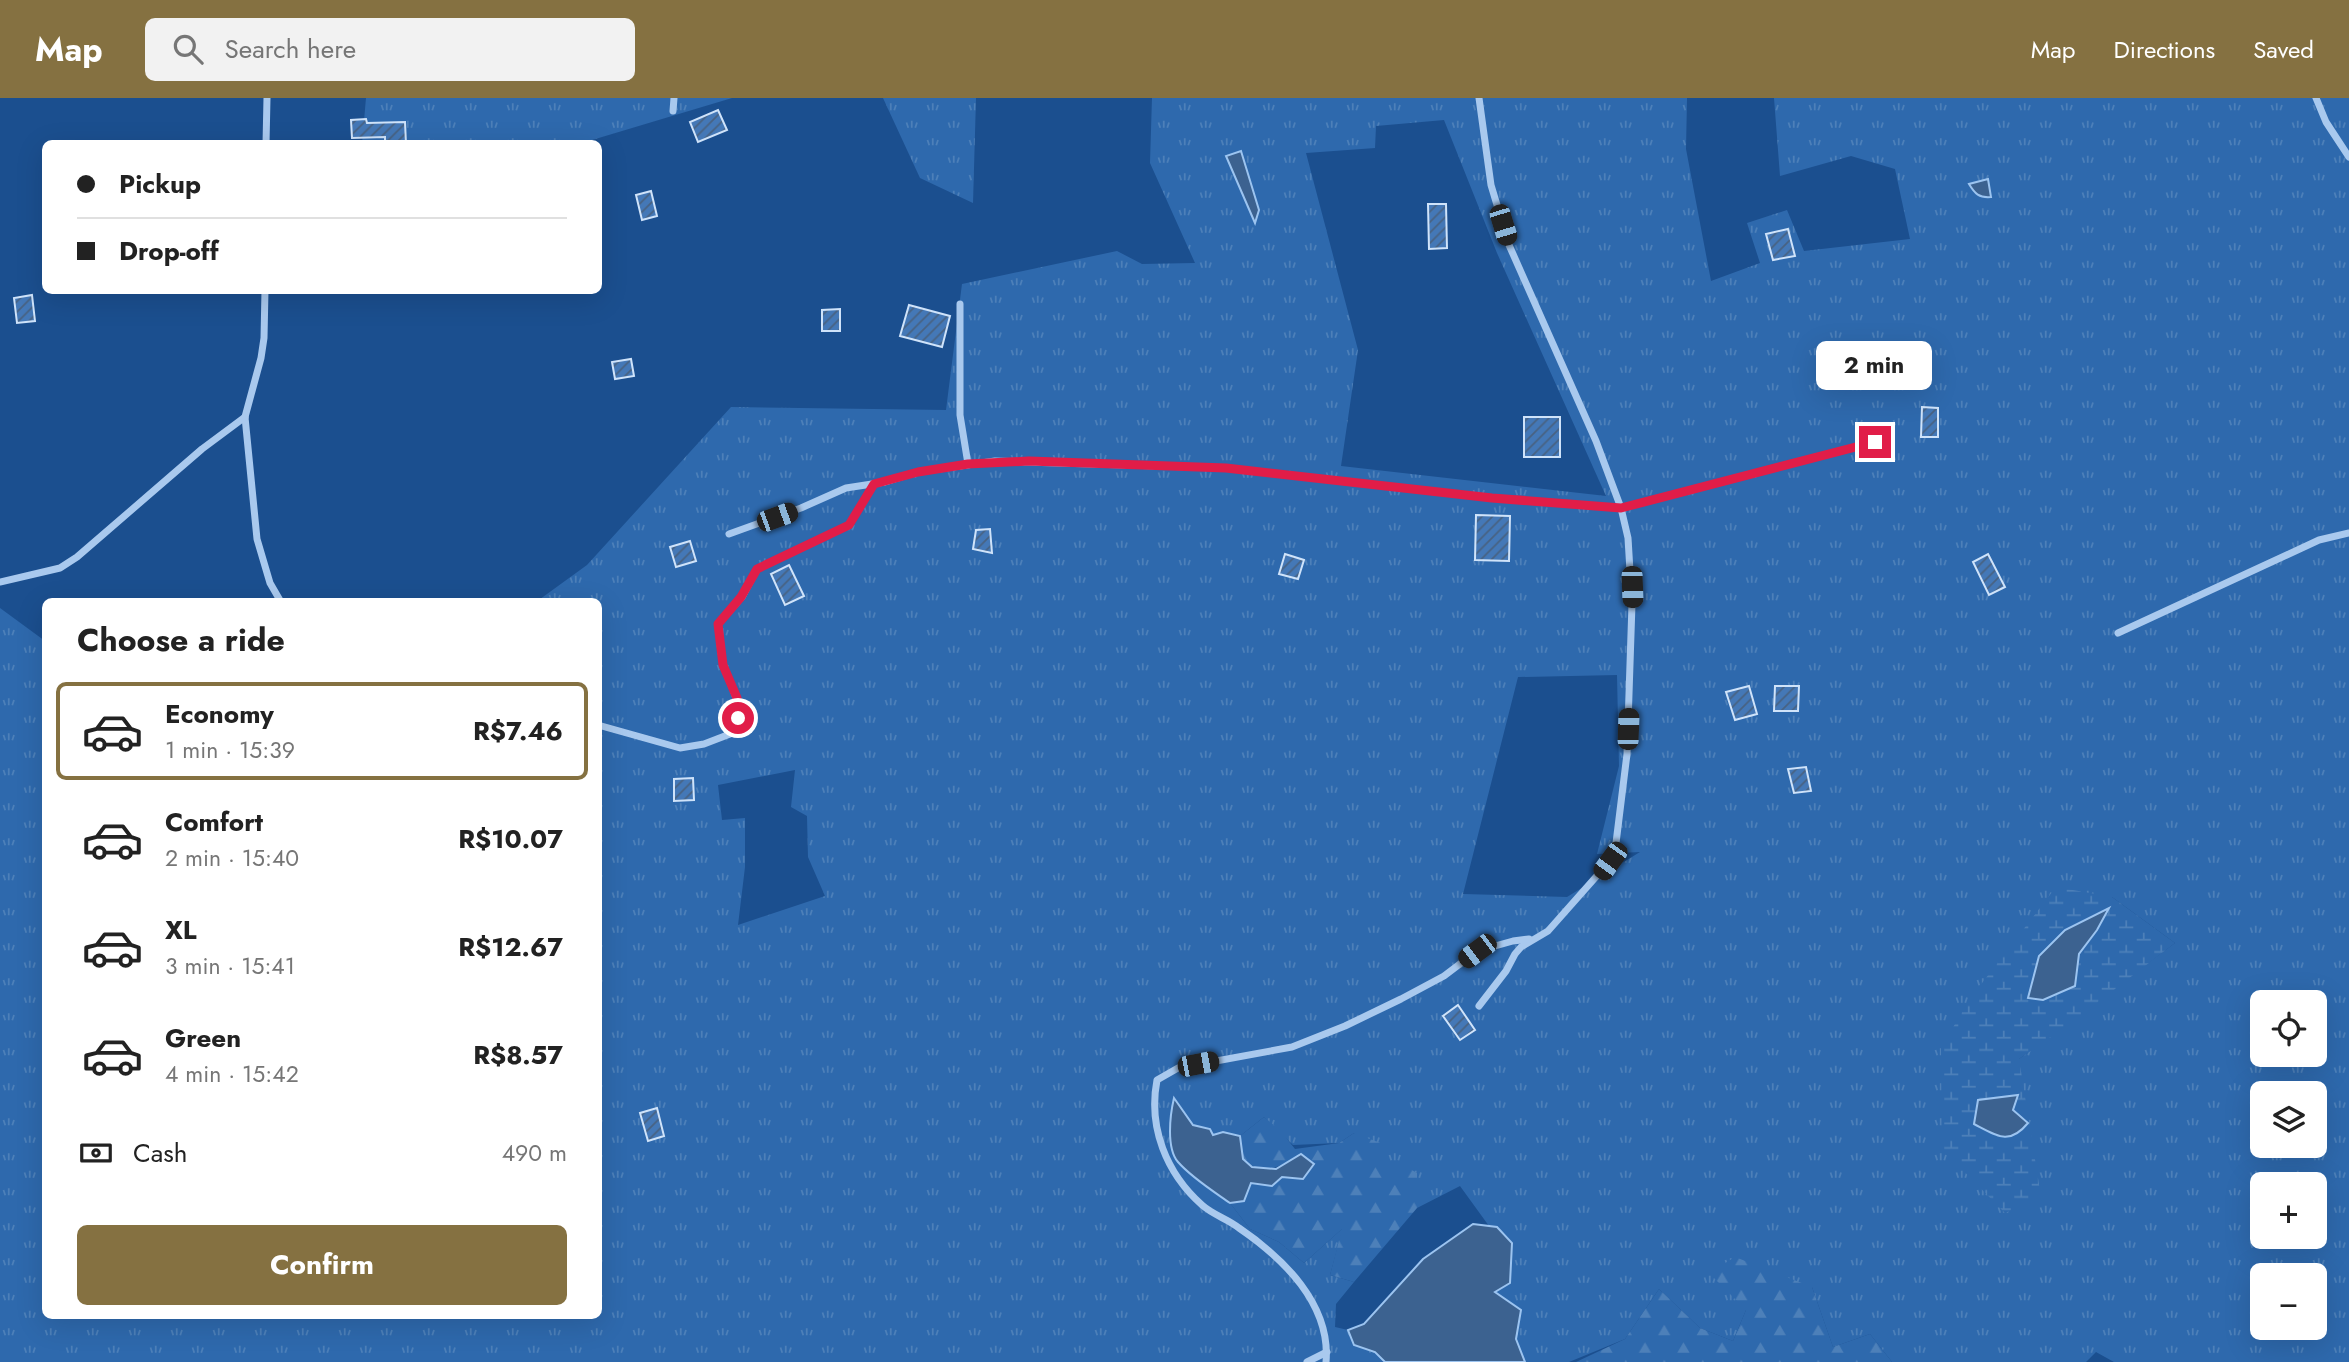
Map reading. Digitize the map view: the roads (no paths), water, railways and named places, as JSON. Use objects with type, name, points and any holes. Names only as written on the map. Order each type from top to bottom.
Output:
[{"type":"street","points":[[266,140],[267,98]]},
{"type":"street","points":[[673,111],[674,98]]},
{"type":"street","points":[[1479,98],[1491,186],[1509,245],[1596,441],[1621,508],[1629,548],[1632,604],[1627,754],[1616,843],[1610,861],[1548,931],[1521,947],[1479,1006]]},
{"type":"street","points":[[2316,98],[2326,122],[2349,157]]},
{"type":"street","points":[[265,294],[265,328],[261,358],[244,417],[257,539],[270,583],[279,598]]},
{"type":"street","points":[[961,304],[960,415],[968,464]]},
{"type":"street","points":[[0,582],[60,568],[77,557],[244,417]]},
{"type":"street","points":[[729,534],[801,508],[846,488],[968,464],[1029,461],[1226,468],[1492,498],[1621,508],[1875,442]]},
{"type":"street","points":[[602,726],[680,748],[704,744],[730,734],[738,718],[737,698],[723,665],[718,624],[741,597],[757,569],[849,525],[874,484]]},
{"type":"street","points":[[2118,633],[2319,540],[2349,533]]},
{"type":"street","points":[[1326,1362],[1322,1319],[1303,1287],[1256,1240],[1203,1206],[1180,1180],[1160,1145],[1153,1103],[1157,1080],[1178,1068],[1292,1047],[1345,1026],[1401,999],[1444,976],[1477,951],[1513,941],[1534,939]]},
{"type":"street","points":[[1307,1362],[1327,1352]]}]
